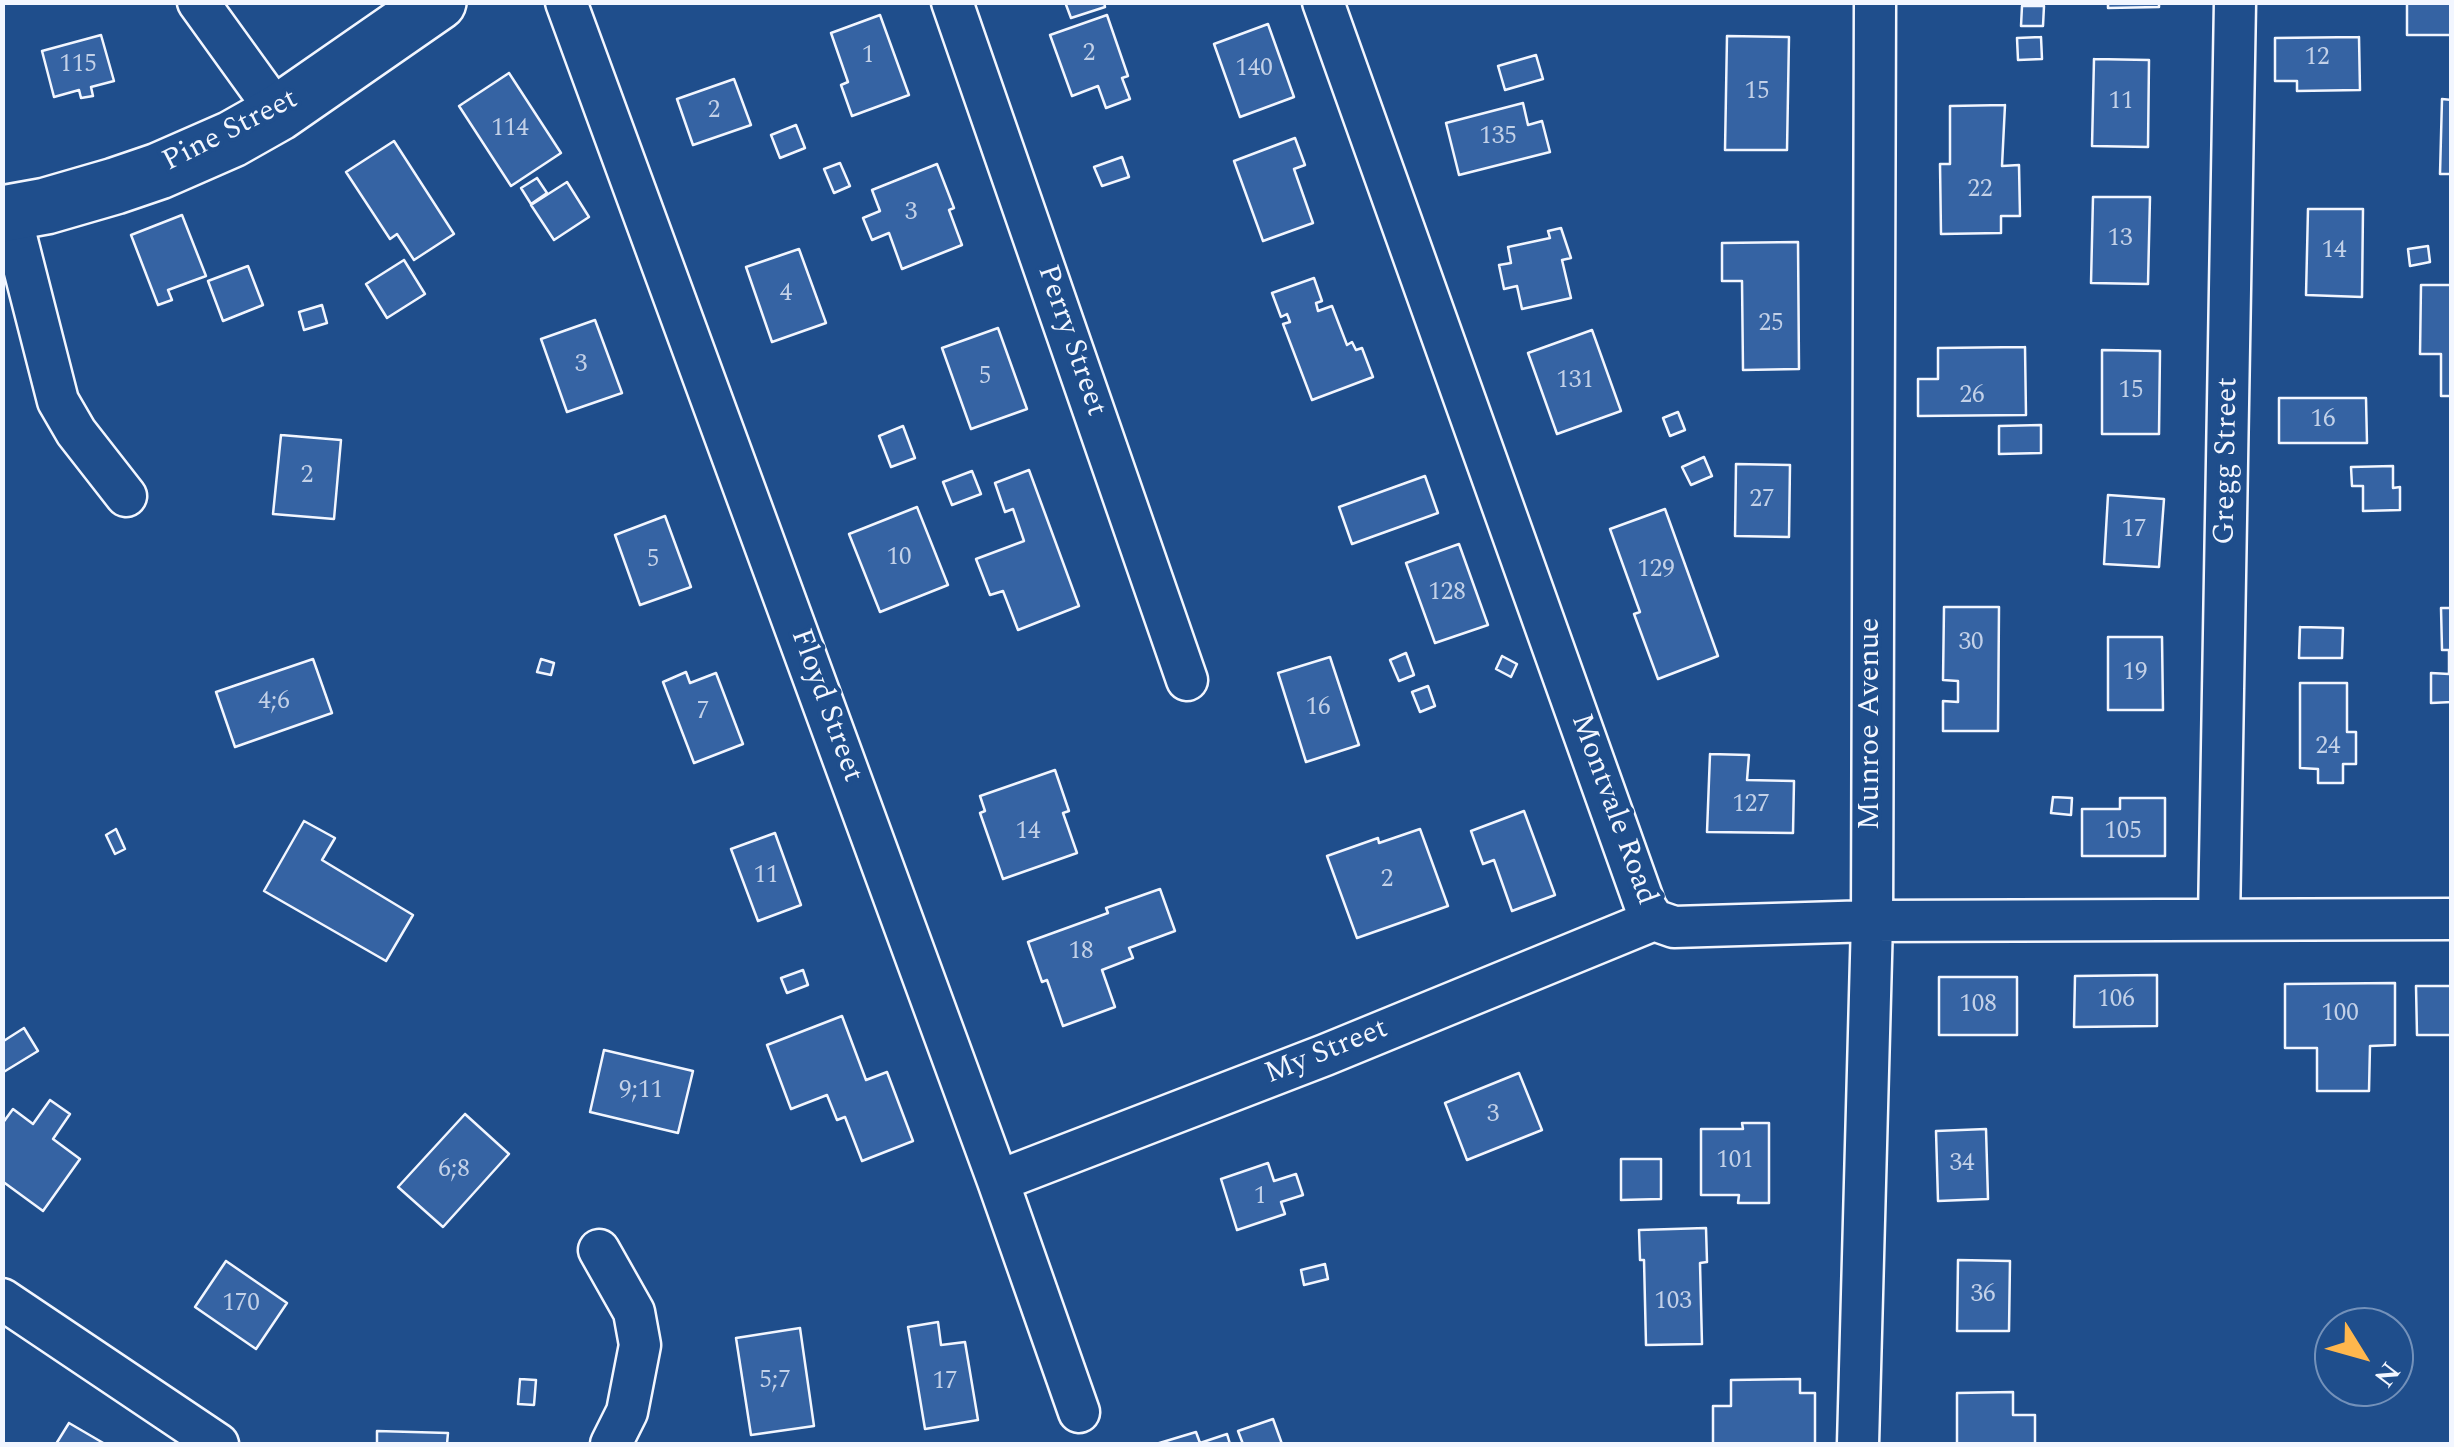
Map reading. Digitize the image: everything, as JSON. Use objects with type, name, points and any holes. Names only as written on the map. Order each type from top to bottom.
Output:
[{"type":"street","points":[[198,2],[278,113]]},
{"type":"street","name":"Pine Street","points":[[6,214],[81,196],[158,171],[232,139],[278,113],[438,2]]},
{"type":"street","name":"Floyd Street","points":[[566,2],[998,1181],[1078,1412]]},
{"type":"street","name":"Perry Street","points":[[952,2],[1187,680]]},
{"type":"street","name":"Montvale Road","points":[[1323,2],[1646,908],[1654,920],[1674,927],[1872,921],[2452,919]]},
{"type":"street","name":"Munroe Avenue","points":[[1858,1444],[1872,921],[1875,2]]},
{"type":"street","name":"Gregg Street","points":[[2219,920],[2235,2]]},
{"type":"street","points":[[6,214],[58,400],[76,432],[126,496]]},
{"type":"street","name":"My Street","points":[[998,1181],[1325,1055],[1654,920]]},
{"type":"street","points":[[599,1250],[628,1296],[639,1328],[640,1346],[627,1412],[611,1444]]},
{"type":"street","points":[[2,1299],[218,1444]]},
{"type":"building","points":[[1065,2],[1104,2],[1105,7],[1071,18]]},
{"type":"building","points":[[2108,2],[2159,2],[2159,7],[2108,8]]},
{"type":"building","points":[[2407,2],[2452,2],[2452,35],[2407,35]]},
{"type":"building","points":[[2022,6],[2044,6],[2043,26],[2021,26]]},
{"type":"building","points":[[880,15],[909,95],[852,116],[841,85],[848,82],[831,33]]},
{"type":"building","points":[[1107,15],[1128,76],[1122,78],[1130,99],[1106,108],[1098,86],[1072,96],[1050,35]]},
{"type":"building","points":[[1268,24],[1294,97],[1240,117],[1214,44]]},
{"type":"building","points":[[101,35],[114,81],[91,87],[93,96],[81,98],[79,90],[54,97],[42,51]]},
{"type":"building","points":[[1727,36],[1789,37],[1787,150],[1725,150]]},
{"type":"building","points":[[2041,37],[2042,59],[2018,60],[2017,38]]},
{"type":"building","points":[[2359,37],[2360,90],[2297,91],[2297,81],[2275,81],[2275,38]]},
{"type":"building","points":[[1536,55],[1543,79],[1505,90],[1498,66]]},
{"type":"building","points":[[2094,59],[2149,60],[2148,147],[2092,146]]},
{"type":"building","points":[[509,73],[561,153],[511,186],[459,106]]},
{"type":"building","points":[[734,79],[751,125],[693,145],[677,99]]},
{"type":"building","points":[[2442,99],[2452,100],[2452,174],[2440,174]]},
{"type":"building","points":[[1523,103],[1528,125],[1542,121],[1550,152],[1459,175],[1446,123]]},
{"type":"building","points":[[2005,105],[2002,166],[2019,165],[2020,216],[2001,216],[2001,233],[1941,234],[1940,164],[1950,164],[1950,106]]},
{"type":"building","points":[[796,125],[805,148],[780,158],[771,135]]},
{"type":"building","points":[[1295,138],[1305,165],[1294,169],[1313,223],[1263,241],[1234,161]]},
{"type":"building","points":[[394,141],[454,234],[414,260],[397,234],[390,239],[346,172]]},
{"type":"building","points":[[1122,157],[1129,177],[1102,186],[1094,167]]},
{"type":"building","points":[[840,163],[850,186],[834,193],[824,169]]},
{"type":"building","points":[[937,164],[954,208],[949,210],[962,245],[902,269],[889,233],[872,240],[863,218],[880,211],[872,190]]},
{"type":"building","points":[[537,178],[547,193],[531,204],[521,188]]},
{"type":"building","points":[[567,182],[589,217],[554,240],[531,205]]},
{"type":"building","points":[[2093,197],[2150,197],[2148,284],[2091,283]]},
{"type":"building","points":[[2308,209],[2363,209],[2362,297],[2306,295]]},
{"type":"building","points":[[182,215],[206,276],[168,290],[172,300],[158,305],[131,235]]},
{"type":"building","points":[[1561,228],[1571,258],[1562,260],[1571,298],[1522,309],[1517,286],[1504,289],[1499,265],[1511,263],[1508,247],[1550,238],[1548,231]]},
{"type":"building","points":[[1798,242],[1799,369],[1743,370],[1742,281],[1722,281],[1722,243]]},
{"type":"building","points":[[2428,246],[2430,262],[2410,266],[2408,249]]},
{"type":"building","points":[[799,249],[826,323],[772,342],[746,267]]},
{"type":"building","points":[[404,260],[425,294],[387,318],[366,284]]},
{"type":"building","points":[[248,266],[263,305],[223,321],[208,281]]},
{"type":"building","points":[[1314,278],[1322,301],[1316,303],[1318,311],[1332,306],[1347,345],[1352,342],[1356,350],[1362,348],[1373,377],[1312,400],[1283,324],[1290,322],[1287,314],[1281,317],[1272,293]]},
{"type":"building","points":[[2421,285],[2452,285],[2452,396],[2441,396],[2441,354],[2420,354]]},
{"type":"building","points":[[322,305],[327,323],[304,330],[299,312]]},
{"type":"building","points":[[595,320],[622,393],[567,412],[541,339]]},
{"type":"building","points":[[998,328],[1027,409],[971,429],[942,348]]},
{"type":"building","points":[[1592,330],[1621,411],[1557,434],[1528,353]]},
{"type":"building","points":[[2025,347],[2026,415],[1918,416],[1918,379],[1938,379],[1938,348]]},
{"type":"building","points":[[2102,350],[2160,351],[2159,434],[2102,434]]},
{"type":"building","points":[[2279,398],[2366,398],[2367,443],[2279,443]]},
{"type":"building","points":[[1678,412],[1685,430],[1670,436],[1663,418]]},
{"type":"building","points":[[2041,425],[2041,453],[1999,454],[1999,426]]},
{"type":"building","points":[[903,426],[915,458],[891,467],[879,436]]},
{"type":"building","points":[[281,435],[341,440],[334,519],[273,514]]},
{"type":"building","points":[[1704,457],[1712,476],[1691,485],[1682,467]]},
{"type":"building","points":[[1736,464],[1790,465],[1789,537],[1735,536]]},
{"type":"building","points":[[2393,466],[2393,488],[2400,487],[2400,510],[2363,511],[2363,486],[2352,486],[2351,467]]},
{"type":"building","points":[[1029,470],[1079,606],[1018,630],[1003,591],[990,595],[976,559],[1024,541],[1013,509],[1005,512],[995,483]]},
{"type":"building","points":[[972,471],[981,494],[952,505],[943,482]]},
{"type":"building","points":[[1425,476],[1438,513],[1352,544],[1339,507]]},
{"type":"building","points":[[2108,495],[2164,499],[2159,567],[2104,564]]},
{"type":"building","points":[[917,507],[948,585],[880,612],[849,534]]},
{"type":"building","points":[[1665,509],[1718,656],[1658,679],[1634,614],[1640,612],[1610,529]]},
{"type":"building","points":[[665,516],[691,587],[640,605],[615,535]]},
{"type":"building","points":[[1459,544],[1488,625],[1435,643],[1406,563]]},
{"type":"building","points":[[1944,607],[1999,607],[1998,731],[1943,731],[1943,701],[1958,702],[1958,681],[1943,680]]},
{"type":"building","points":[[2441,608],[2452,608],[2452,702],[2431,703],[2431,673],[2449,674],[2449,650],[2442,650]]},
{"type":"building","points":[[2300,627],[2343,628],[2342,658],[2299,658]]},
{"type":"building","points":[[2108,637],[2162,637],[2163,710],[2108,710]]},
{"type":"building","points":[[1406,653],[1414,675],[1399,681],[1390,660]]},
{"type":"building","points":[[1502,656],[1517,664],[1511,677],[1496,669]]},
{"type":"building","points":[[1330,657],[1359,745],[1306,762],[1278,673]]},
{"type":"building","points":[[313,659],[332,713],[235,747],[216,692]]},
{"type":"building","points":[[541,659],[554,663],[551,675],[537,672]]},
{"type":"building","points":[[686,672],[690,683],[716,673],[743,744],[694,763],[663,682]]},
{"type":"building","points":[[2300,683],[2347,683],[2347,732],[2356,732],[2356,764],[2343,764],[2343,783],[2318,783],[2318,769],[2300,768]]},
{"type":"building","points":[[1428,686],[1435,706],[1420,712],[1412,692]]},
{"type":"building","points":[[1710,754],[1749,755],[1747,780],[1794,781],[1793,833],[1707,832]]},
{"type":"building","points":[[1055,770],[1069,811],[1063,813],[1077,853],[1003,879],[980,813],[985,811],[980,796]]},
{"type":"building","points":[[2053,797],[2072,798],[2071,815],[2051,813]]},
{"type":"building","points":[[2120,798],[2165,798],[2165,856],[2082,856],[2082,809],[2120,809]]},
{"type":"building","points":[[1524,811],[1555,895],[1512,911],[1494,860],[1483,864],[1471,831]]},
{"type":"building","points":[[304,821],[335,838],[322,860],[413,915],[386,961],[264,891]]},
{"type":"building","points":[[116,829],[125,849],[115,854],[106,835]]},
{"type":"building","points":[[1420,829],[1448,906],[1357,938],[1327,856],[1378,838],[1379,843]]},
{"type":"building","points":[[775,833],[801,905],[758,921],[731,849]]},
{"type":"building","points":[[1160,889],[1175,931],[1129,948],[1133,958],[1102,970],[1115,1007],[1063,1026],[1028,942]]},
{"type":"building","points":[[803,970],[808,985],[787,993],[781,978]]},
{"type":"building","points":[[2157,975],[2157,1026],[2074,1027],[2075,976]]},
{"type":"building","points":[[1939,977],[2017,977],[2017,1035],[1939,1035]]},
{"type":"building","points":[[2395,983],[2395,1045],[2370,1046],[2369,1091],[2317,1091],[2317,1048],[2285,1048],[2285,984]]},
{"type":"building","points":[[2416,986],[2452,986],[2452,1035],[2417,1035]]},
{"type":"building","points":[[842,1016],[866,1080],[887,1072],[913,1141],[862,1161],[845,1117],[837,1120],[827,1095],[791,1109],[767,1045]]},
{"type":"building","points":[[24,1028],[38,1051],[2,1073],[2,1042]]},
{"type":"building","points":[[604,1050],[693,1071],[678,1133],[590,1112]]},
{"type":"building","points":[[1519,1073],[1542,1130],[1467,1160],[1445,1103]]},
{"type":"building","points":[[50,1100],[70,1114],[53,1139],[80,1159],[43,1211],[2,1181],[2,1124],[13,1109],[33,1124]]},
{"type":"building","points":[[465,1114],[509,1154],[443,1227],[398,1187]]},
{"type":"building","points":[[1742,1123],[1769,1123],[1769,1203],[1738,1203],[1739,1195],[1701,1195],[1701,1129],[1743,1129]]},
{"type":"building","points":[[1986,1129],[1988,1199],[1938,1201],[1936,1131]]},
{"type":"building","points":[[1621,1159],[1661,1159],[1661,1199],[1621,1200]]},
{"type":"building","points":[[1268,1163],[1274,1181],[1296,1174],[1303,1195],[1281,1202],[1285,1214],[1237,1230],[1221,1179]]},
{"type":"building","points":[[1706,1228],[1707,1262],[1700,1263],[1702,1344],[1646,1345],[1644,1260],[1640,1260],[1639,1230]]},
{"type":"building","points":[[1958,1260],[2010,1261],[2009,1331],[1957,1331]]},
{"type":"building","points":[[226,1261],[287,1303],[256,1349],[195,1307]]},
{"type":"building","points":[[1325,1264],[1328,1279],[1304,1285],[1301,1270]]},
{"type":"building","points":[[938,1322],[941,1345],[965,1342],[978,1420],[925,1429],[908,1327]]},
{"type":"building","points":[[800,1328],[814,1426],[751,1435],[736,1338]]},
{"type":"building","points":[[520,1379],[536,1380],[534,1405],[518,1404]]},
{"type":"building","points":[[1800,1379],[1800,1393],[1815,1393],[1815,1444],[1713,1444],[1713,1406],[1731,1406],[1731,1380]]},
{"type":"building","points":[[2013,1392],[2013,1415],[2035,1415],[2035,1444],[1957,1443],[1957,1393]]},
{"type":"building","points":[[1273,1419],[1282,1444],[1243,1444],[1238,1431]]},
{"type":"building","points":[[69,1423],[105,1444],[56,1444]]},
{"type":"building","points":[[377,1431],[448,1433],[447,1444],[377,1444]]},
{"type":"building","points":[[1196,1432],[1200,1443],[1227,1434],[1230,1444],[1156,1444]]}]
